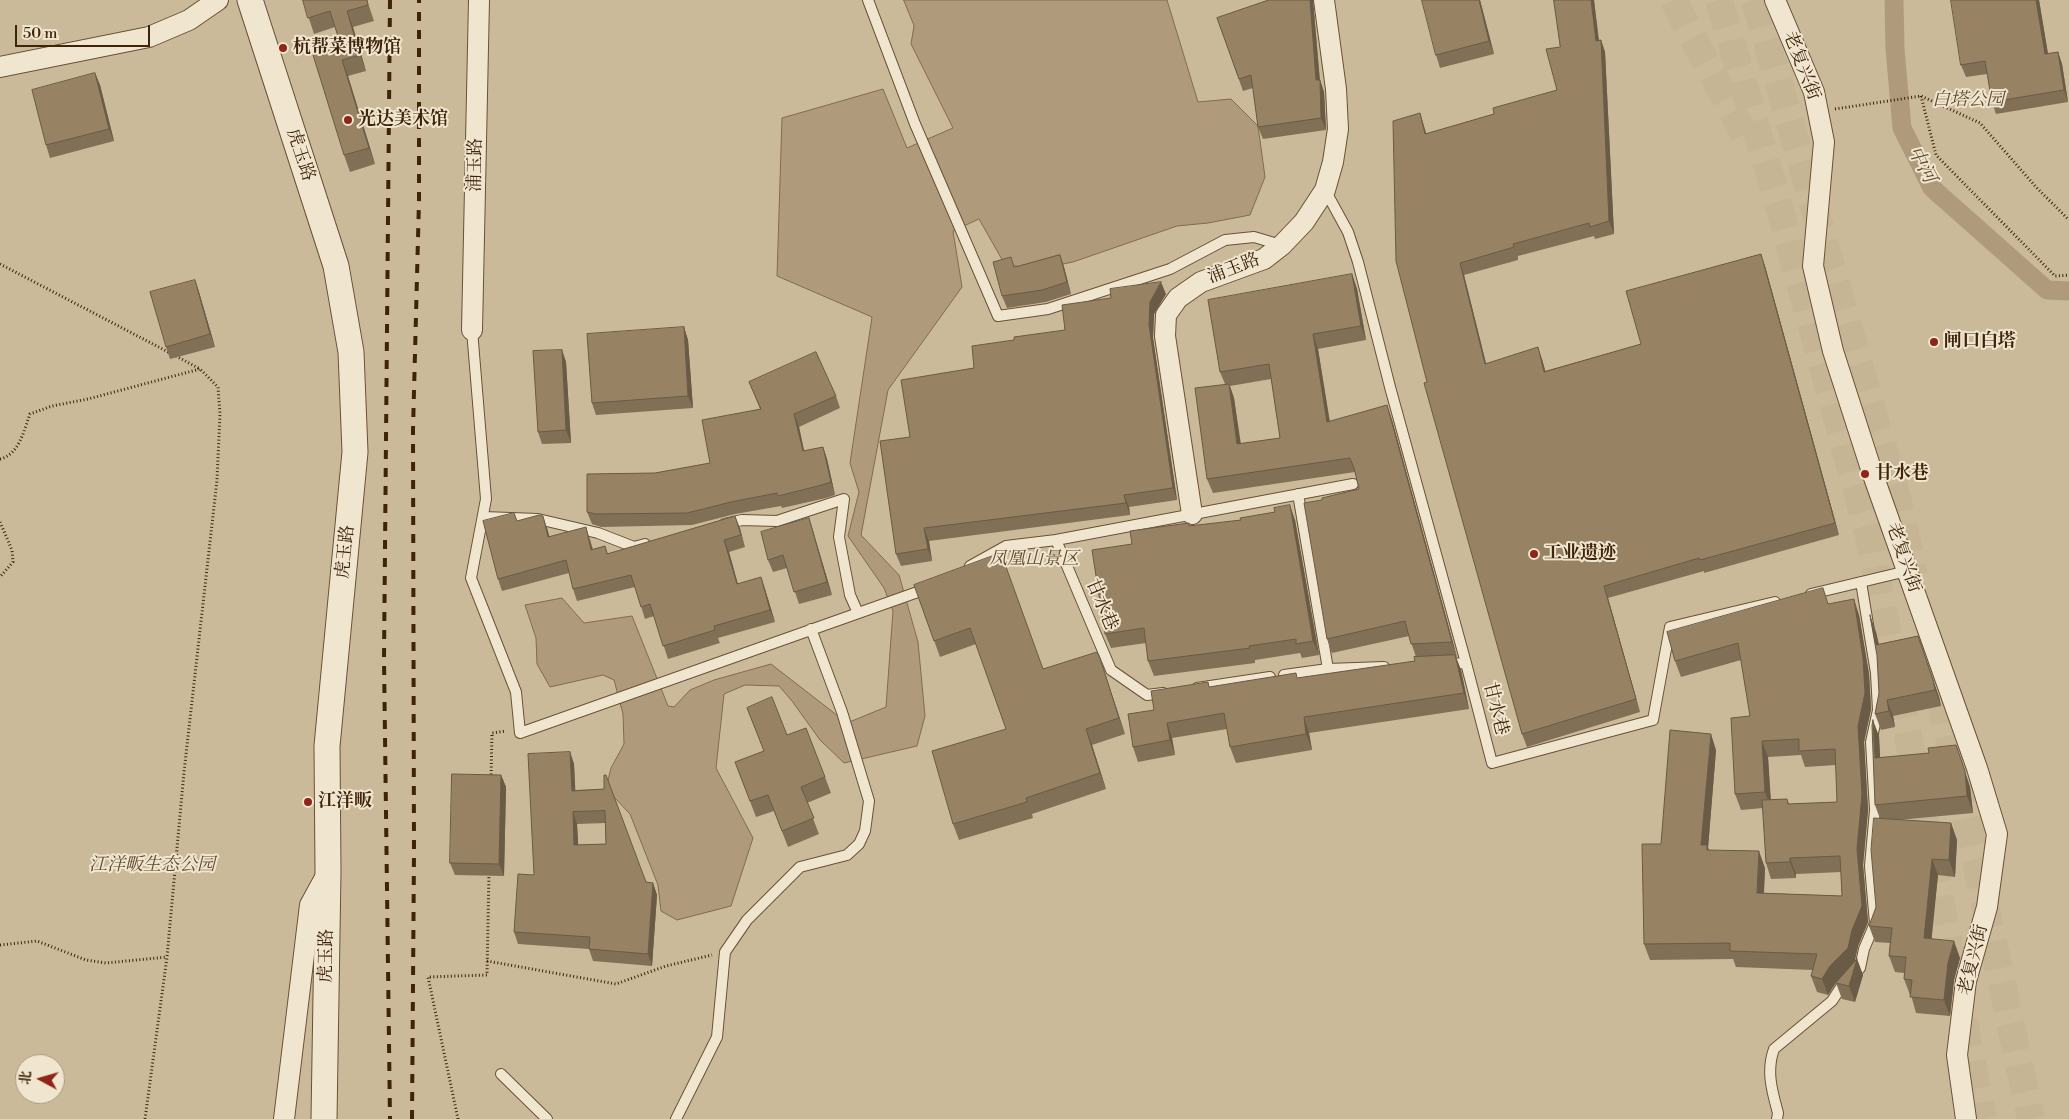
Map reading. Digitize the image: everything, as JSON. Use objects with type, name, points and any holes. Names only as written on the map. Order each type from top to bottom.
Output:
[{"type":"street","points":[[0,67],[150,37],[189,20],[218,0]]},
{"type":"street","name":"虎玉路","points":[[250,0],[336,266],[351,352],[355,452],[327,746],[328,872],[324,1119]]},
{"type":"street","name":"浦玉路","points":[[472,330],[479,0]]},
{"type":"street","name":"浦玉路","points":[[1192,514],[1164,336],[1166,315],[1178,298],[1201,282],[1264,259],[1282,245],[1304,222],[1324,190],[1333,162],[1338,129],[1336,89],[1324,0]]},
{"type":"street","name":"老复兴街","points":[[1774,0],[1814,92],[1824,142],[1814,266],[1833,351],[1907,571],[1977,768],[1997,834],[1987,907],[1966,981],[1957,1055],[1966,1119]]},
{"type":"street","points":[[284,1119],[310,906],[328,872]]},
{"type":"lane","points":[[868,0],[915,124],[998,316],[1048,309],[1170,269],[1225,240],[1254,237],[1282,245]]},
{"type":"lane","points":[[1324,190],[1348,232],[1358,262],[1466,663]]},
{"type":"lane","points":[[472,330],[486,499],[471,578],[516,692],[520,733],[936,586]]},
{"type":"lane","points":[[959,572],[1006,546],[1056,540],[1353,484]]},
{"type":"lane","points":[[1298,494],[1328,669]]},
{"type":"lane","points":[[715,527],[742,520],[777,521],[844,499],[839,536],[850,595],[858,613]]},
{"type":"lane","points":[[483,517],[538,519],[598,534],[634,547],[652,543]]},
{"type":"lane","name":"甘水巷","points":[[1056,540],[1111,670],[1147,695],[1328,669],[1397,666]]},
{"type":"lane","points":[[1803,595],[1907,571]]},
{"type":"lane","points":[[1777,1119],[1778,1114],[1770,1079],[1770,1060],[1774,1049],[1832,1001],[1841,987],[1860,968],[1864,949],[1875,924],[1870,866],[1875,810],[1871,742],[1878,710],[1876,673],[1861,582]]},
{"type":"lane","name":"甘水巷","points":[[1437,664],[1466,663],[1492,763],[1653,720],[1670,627],[1784,600]]},
{"type":"lane","points":[[676,1119],[717,1037],[725,952],[747,920],[800,867],[846,855],[858,844],[865,831],[869,801],[842,712],[811,629]]},
{"type":"lane","points":[[500,1074],[547,1119]]},
{"type":"path","points":[[1921,96],[1936,155],[2055,276],[2069,275]]},
{"type":"path","points":[[1832,109],[1921,96],[1980,123],[2036,187],[2069,220]]},
{"type":"path","points":[[0,264],[200,369],[218,387],[220,414],[217,480],[185,762],[167,956],[145,1119]]},
{"type":"path","points":[[0,459],[5,458],[13,451],[22,436],[30,414],[52,406],[200,369]]},
{"type":"path","points":[[0,522],[12,550],[13,562],[0,576]]},
{"type":"path","points":[[491,783],[492,733],[519,728]]},
{"type":"path","points":[[458,1119],[428,977],[487,975],[489,862]]},
{"type":"path","points":[[0,945],[37,941],[86,960],[106,963],[167,956]]},
{"type":"path","points":[[487,961],[616,984],[666,966],[725,952]]},
{"type":"green space","name":"凤凰山景区","points":[[0,0],[2069,0],[2069,1119],[0,1119]]},
{"type":"shaded area","points":[[904,0],[1167,0],[1198,102],[1231,99],[1258,126],[1265,177],[1250,215],[1208,223],[1177,226],[1073,262],[1033,270],[1004,263],[979,219],[953,231],[962,287],[888,390],[861,535],[899,575],[918,642],[925,716],[917,746],[844,763],[820,740],[779,686],[745,685],[724,694],[716,768],[753,838],[731,906],[677,920],[661,911],[658,885],[630,814],[613,796],[607,784],[611,768],[624,744],[623,714],[614,680],[603,675],[550,687],[537,664],[536,638],[525,605],[562,598],[584,623],[632,616],[668,706],[674,707],[690,690],[714,680],[771,664],[847,723],[886,707],[893,611],[884,588],[848,536],[859,492],[850,463],[872,317],[777,276],[782,118],[883,89],[907,148],[953,128],[911,44],[914,26]]},
{"type":"building","name":"光达美术馆","points":[[303,0],[367,0],[368,5],[347,11],[360,55],[342,60],[369,148],[344,155],[313,55],[341,46],[330,11],[308,18]]},
{"type":"building","points":[[1269,0],[1310,0],[1316,80],[1320,80],[1321,118],[1258,127],[1251,75],[1239,79],[1217,18]]},
{"type":"building","points":[[1422,0],[1479,0],[1489,41],[1436,55]]},
{"type":"building","points":[[1554,0],[1591,0],[1596,41],[1601,40],[1609,221],[1590,227],[1589,223],[1513,244],[1514,247],[1460,263],[1485,364],[1538,347],[1544,372],[1641,344],[1626,291],[1761,254],[1835,523],[1700,560],[1699,558],[1604,586],[1636,699],[1522,734],[1424,383],[1427,382],[1396,261],[1393,121],[1420,113],[1425,134],[1494,114],[1493,108],[1557,90],[1546,49],[1560,47]]},
{"type":"building","points":[[1951,0],[2036,0],[2045,54],[2058,52],[2064,90],[1992,102],[1985,61],[1961,65]]},
{"type":"building","points":[[95,73],[109,129],[46,145],[32,90]]},
{"type":"building","points":[[1060,255],[1067,282],[1042,290],[1002,296],[993,262],[1011,257],[1014,267]]},
{"type":"building","points":[[1352,274],[1361,326],[1313,334],[1327,422],[1387,405],[1452,642],[1411,644],[1405,621],[1327,639],[1304,503],[1322,500],[1322,498],[1359,489],[1350,458],[1207,479],[1195,388],[1229,384],[1237,444],[1280,438],[1269,364],[1220,372],[1208,300]]},
{"type":"building","points":[[195,280],[210,334],[166,347],[150,292]]},
{"type":"building","points":[[1161,282],[1150,302],[1149,325],[1173,488],[1124,495],[1126,503],[924,528],[928,549],[896,554],[880,441],[910,437],[901,380],[974,368],[972,346],[1014,340],[1014,337],[1065,330],[1062,305],[1111,298],[1110,289]]},
{"type":"building","points":[[684,327],[688,396],[592,403],[587,334]]},
{"type":"building","points":[[562,350],[566,430],[538,432],[533,351]]},
{"type":"building","points":[[816,352],[836,396],[794,414],[803,451],[823,447],[831,482],[778,496],[777,493],[687,513],[596,514],[587,512],[587,474],[655,473],[710,463],[702,420],[761,409],[749,382]]},
{"type":"building","points":[[1290,505],[1313,641],[1296,644],[1296,639],[1249,646],[1250,648],[1148,661],[1144,628],[1105,634],[1092,550],[1132,544],[1130,531],[1189,523],[1189,526],[1241,520],[1240,518],[1275,512],[1274,508]]},
{"type":"building","points":[[514,513],[517,521],[539,515],[543,516],[548,537],[586,527],[591,550],[605,546],[607,554],[735,516],[741,535],[724,540],[737,584],[761,577],[770,610],[714,626],[715,630],[663,646],[650,604],[641,607],[631,575],[573,589],[566,560],[498,579],[483,521]]},
{"type":"building","points":[[809,518],[827,582],[794,592],[783,555],[768,560],[761,532]]},
{"type":"building","points":[[1001,553],[1043,669],[1097,652],[1119,718],[1086,729],[1100,773],[1026,798],[1027,802],[953,824],[932,751],[1006,729],[970,628],[934,641],[914,585]]},
{"type":"building","points":[[1823,588],[1828,604],[1854,599],[1863,658],[1865,693],[1858,726],[1862,794],[1857,849],[1862,906],[1852,930],[1848,948],[1830,966],[1822,979],[1811,976],[1817,954],[1730,951],[1730,943],[1644,944],[1642,844],[1661,844],[1670,730],[1711,734],[1701,845],[1707,845],[1707,850],[1759,851],[1757,893],[1842,896],[1840,856],[1790,858],[1790,862],[1766,863],[1762,800],[1787,799],[1788,804],[1837,802],[1835,749],[1799,751],[1799,739],[1762,741],[1765,792],[1735,794],[1731,718],[1750,716],[1738,643],[1675,661],[1667,632]]},
{"type":"building","points":[[1870,615],[1876,645],[1918,636],[1935,690],[1887,700],[1889,711],[1875,714],[1879,693],[1877,656]]},
{"type":"building","points":[[1455,655],[1464,693],[1304,717],[1306,734],[1230,747],[1224,713],[1167,723],[1170,740],[1133,747],[1128,714],[1154,710],[1151,691],[1208,682],[1209,687],[1296,673],[1297,678],[1415,661],[1414,657]]},
{"type":"building","points":[[772,697],[787,735],[806,728],[825,777],[801,787],[814,818],[782,831],[768,795],[750,801],[735,762],[764,751],[747,708]]},
{"type":"building","points":[[1873,720],[1875,758],[1929,753],[1928,748],[1956,745],[1965,771],[1967,796],[1875,805]]},
{"type":"building","points":[[570,752],[572,791],[604,789],[604,775],[606,775],[646,882],[653,883],[648,954],[589,949],[590,937],[514,932],[518,874],[534,875],[528,754]],"holes":[[[605,811],[606,844],[574,845],[573,812]]]},
{"type":"building","points":[[452,774],[501,775],[499,864],[450,863]]},
{"type":"building","points":[[1874,818],[1951,823],[1949,860],[1932,859],[1924,938],[1954,941],[1948,963],[1944,1000],[1910,997],[1912,980],[1904,979],[1906,957],[1889,956],[1892,928],[1869,926],[1876,907],[1871,850]]},
{"type":"building","points":[[1857,959],[1849,986],[1836,983]]},
{"type":"waterway","name":"中河","points":[[1894,0],[1895,49],[1902,128],[1932,188],[2047,290],[2069,291]]},
{"type":"tunnel","points":[[1674,0],[1744,135]]},
{"type":"tunnel","points":[[1719,0],[1781,213],[1868,532],[1983,1119]]},
{"type":"tunnel","points":[[1755,0],[1899,505],[1914,575]]},
{"type":"tunnel","points":[[1931,654],[2031,1119]]},
{"type":"railway","points":[[390,0],[384,659],[390,1119]]},
{"type":"railway","points":[[412,1119],[414,852],[413,430],[419,200],[419,0]]},
{"type":"place","name":"杭帮菜博物馆","points":[[283,48]]},
{"type":"place","name":"光达美术馆","points":[[348,120]]},
{"type":"place","name":"闸口白塔","points":[[1934,342]]},
{"type":"place","name":"甘水巷","points":[[1865,474]]},
{"type":"place","name":"工业遗迹","points":[[1534,554]]},
{"type":"place","name":"江洋畈","points":[[308,802]]},
{"type":"park label","name":"白塔公园","points":[[1968,101]]},
{"type":"park label","name":"江洋畈生态公园","points":[[152,866]]}]
